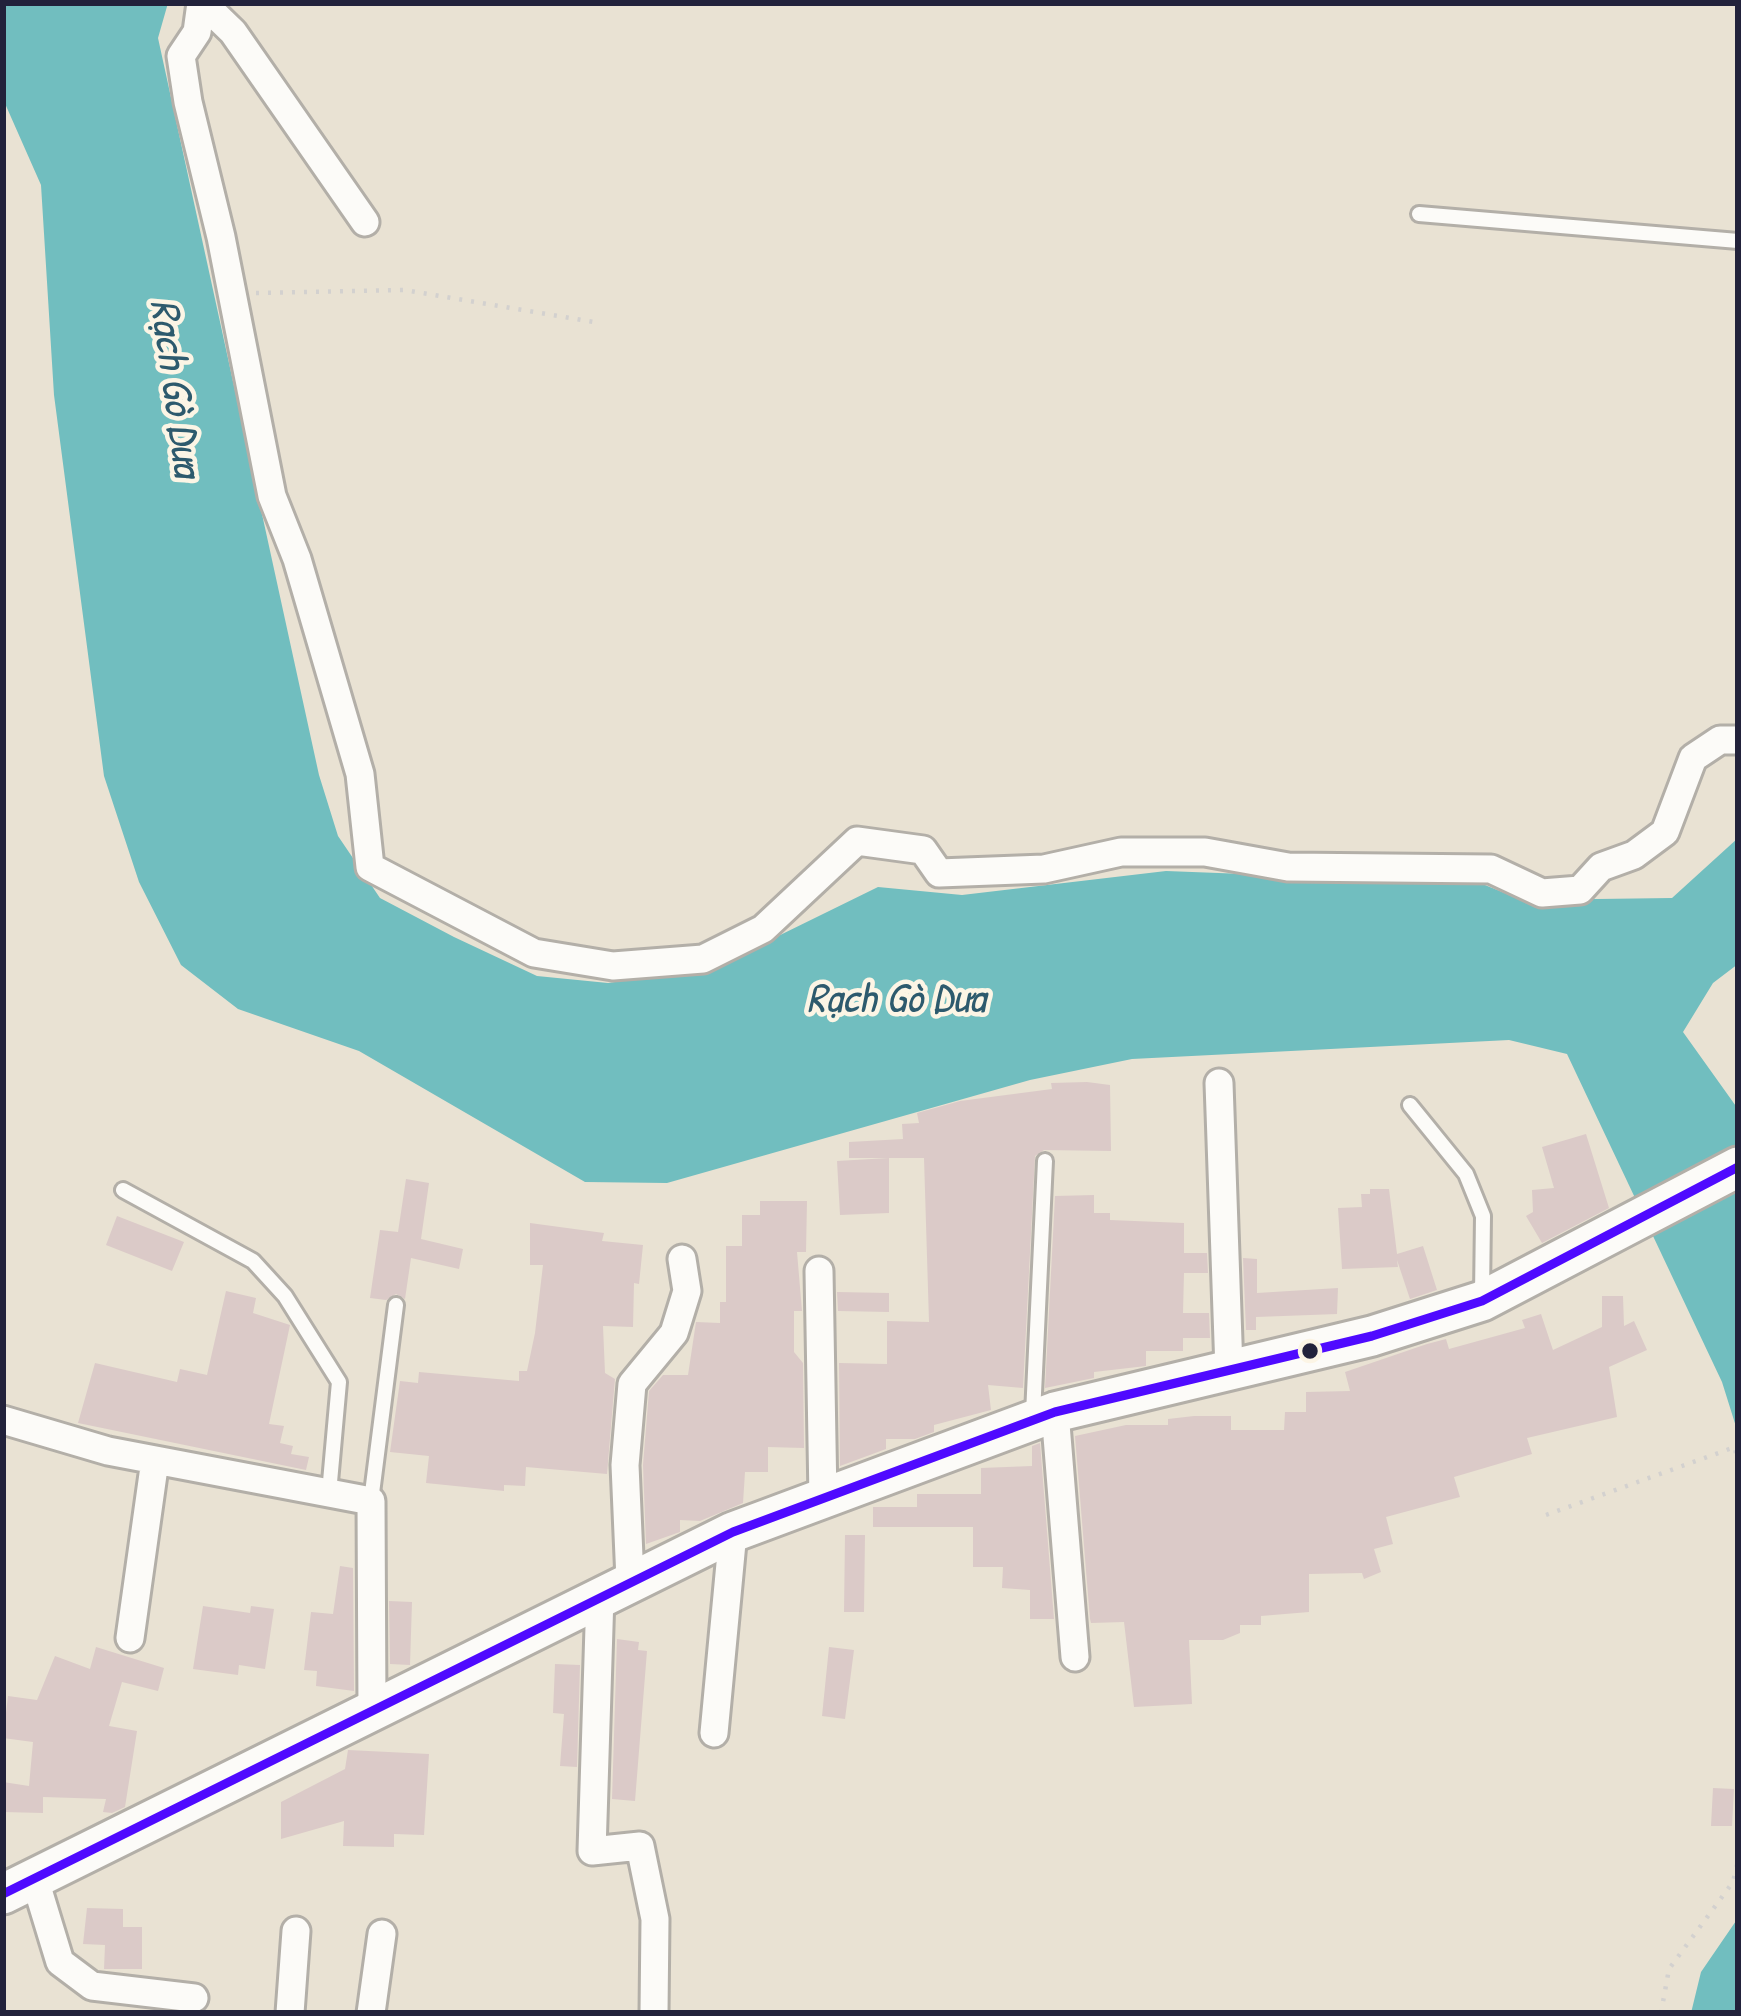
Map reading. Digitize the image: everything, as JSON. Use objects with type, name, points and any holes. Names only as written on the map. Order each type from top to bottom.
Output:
[{"type":"main road","points":[[19,1887],[733,1532],[1044,1416],[1372,1336],[1482,1300],[1738,1167]]},
{"type":"street","points":[[202,3],[233,32],[365,223]]},
{"type":"street","points":[[202,3],[197,32],[182,56],[272,496],[297,559],[360,774],[370,867],[534,953],[613,966],[703,959],[763,929],[857,841],[923,850],[939,873],[1044,869],[1121,852],[1205,852],[1288,867],[1491,869],[1541,892],[1580,890],[1601,867],[1634,855],[1665,832],[1693,758],[1720,740],[1738,740]]},
{"type":"street","points":[[1219,1083],[1229,1370]]},
{"type":"street","points":[[654,2013],[655,1919],[640,1846],[592,1851],[632,1384],[674,1333],[687,1292],[682,1258]]},
{"type":"street","points":[[819,1271],[823,1499]]},
{"type":"street","points":[[1044,1416],[1075,1657]]},
{"type":"street","points":[[3,1420],[155,1460],[371,1502],[372,1710]]},
{"type":"street","points":[[130,1638],[155,1460]]},
{"type":"street","points":[[714,1733],[733,1532]]},
{"type":"street","points":[[19,1887],[60,1961],[92,1986],[194,1998]]},
{"type":"street","points":[[290,2013],[296,1931]]},
{"type":"street","points":[[370,2013],[382,1934]]},
{"type":"lane","points":[[1419,214],[1738,241]]},
{"type":"lane","points":[[1410,1105],[1466,1174],[1483,1216],[1482,1300]]},
{"type":"lane","points":[[1044,1416],[1045,1161]]},
{"type":"lane","points":[[123,1190],[253,1261],[285,1296],[339,1382],[328,1493]]},
{"type":"lane","points":[[371,1502],[395,1305]]},
{"type":"path","points":[[232,293],[404,290],[600,323]]},
{"type":"path","points":[[1546,1515],[1735,1447],[1738,1469]]},
{"type":"path","points":[[1661,2013],[1669,1969],[1733,1882],[1738,1861]]},
{"type":"water","name":"Rạch Gò Dưa","points":[[3,3],[168,3],[158,38],[319,775],[338,836],[380,898],[454,937],[537,976],[608,983],[715,967],[878,887],[962,895],[1166,871],[1480,883],[1522,900],[1672,898],[1738,838],[1738,964],[1713,983],[1683,1032],[1738,1109],[1738,1433],[1722,1382],[1567,1054],[1509,1040],[1132,1059],[1030,1080],[667,1183],[585,1182],[359,1051],[238,1009],[181,965],[139,882],[104,776],[54,395],[41,185],[3,99]]},
{"type":"water","points":[[1738,1918],[1738,2013],[1691,2013],[1701,1972]]},
{"type":"building","points":[[1051,1083],[1110,1085],[1111,1151],[1044,1150],[1035,1156],[1023,1388],[988,1385],[991,1410],[934,1425],[934,1432],[915,1439],[886,1439],[886,1449],[840,1466],[839,1363],[887,1364],[887,1321],[929,1322],[924,1158],[849,1158],[849,1142],[903,1139],[902,1124],[919,1123],[917,1113],[960,1101],[1052,1089]]},
{"type":"building","points":[[1586,1134],[1609,1208],[1542,1243],[1526,1216],[1533,1212],[1532,1190],[1554,1188],[1542,1147]]},
{"type":"building","points":[[889,1158],[889,1213],[840,1215],[837,1161]]},
{"type":"building","points":[[406,1179],[429,1183],[421,1239],[463,1249],[459,1269],[411,1258],[405,1299],[396,1294],[386,1300],[370,1298],[380,1230],[398,1232]]},
{"type":"building","points":[[1370,1189],[1389,1189],[1397,1254],[1423,1246],[1437,1290],[1410,1299],[1397,1260],[1398,1267],[1342,1269],[1338,1208],[1362,1207],[1361,1194],[1370,1194]]},
{"type":"building","points":[[1094,1195],[1094,1213],[1110,1213],[1110,1220],[1184,1223],[1184,1253],[1207,1253],[1208,1273],[1184,1273],[1183,1313],[1209,1313],[1210,1338],[1183,1338],[1183,1351],[1146,1351],[1146,1366],[1094,1372],[1094,1378],[1045,1388],[1055,1196]]},
{"type":"building","points":[[760,1201],[807,1201],[806,1252],[797,1252],[802,1311],[794,1311],[794,1352],[803,1363],[804,1448],[768,1447],[768,1472],[745,1472],[743,1503],[700,1521],[680,1520],[680,1532],[646,1544],[643,1465],[649,1391],[663,1375],[688,1375],[696,1322],[720,1323],[720,1302],[726,1302],[726,1246],[742,1246],[742,1215],[760,1215]]},
{"type":"building","points":[[117,1216],[184,1242],[172,1271],[106,1245]]},
{"type":"building","points":[[530,1223],[604,1233],[602,1241],[643,1245],[639,1284],[634,1283],[633,1327],[603,1326],[605,1373],[615,1379],[607,1474],[526,1467],[525,1486],[504,1485],[504,1491],[426,1483],[429,1456],[390,1452],[400,1381],[418,1383],[419,1372],[519,1381],[519,1371],[527,1371],[535,1333],[543,1265],[530,1265]]},
{"type":"building","points":[[1243,1258],[1257,1259],[1257,1293],[1338,1288],[1337,1314],[1256,1317],[1256,1330],[1246,1330]]},
{"type":"building","points":[[226,1291],[256,1298],[253,1313],[290,1325],[269,1424],[284,1426],[280,1443],[293,1446],[291,1454],[309,1457],[306,1470],[78,1423],[95,1363],[177,1382],[180,1369],[207,1375]]},
{"type":"building","points":[[837,1292],[889,1293],[889,1312],[838,1311]]},
{"type":"building","points":[[1602,1296],[1623,1296],[1624,1326],[1634,1321],[1647,1350],[1609,1367],[1617,1417],[1527,1438],[1532,1454],[1454,1477],[1460,1497],[1386,1517],[1393,1544],[1374,1549],[1381,1572],[1364,1579],[1362,1573],[1309,1574],[1309,1612],[1261,1616],[1261,1625],[1240,1625],[1240,1633],[1223,1640],[1189,1640],[1192,1704],[1134,1707],[1124,1622],[1091,1623],[1090,1619],[1075,1436],[1126,1425],[1168,1425],[1168,1419],[1194,1416],[1231,1416],[1231,1430],[1284,1430],[1285,1412],[1306,1412],[1306,1392],[1350,1391],[1345,1372],[1427,1344],[1446,1339],[1449,1349],[1525,1328],[1522,1320],[1541,1314],[1553,1350],[1602,1327]]},
{"type":"building","points":[[1040,1443],[1054,1619],[1030,1619],[1030,1590],[1002,1588],[1003,1567],[973,1567],[973,1527],[873,1527],[873,1507],[917,1507],[917,1494],[981,1494],[981,1468],[1032,1466],[1032,1446]]},
{"type":"building","points":[[845,1535],[865,1535],[864,1612],[844,1612]]},
{"type":"building","points":[[340,1566],[353,1568],[354,1691],[316,1686],[317,1671],[304,1670],[311,1612],[333,1614]]},
{"type":"building","points":[[389,1601],[412,1602],[410,1665],[390,1664]]},
{"type":"building","points":[[203,1606],[250,1613],[251,1606],[274,1609],[265,1669],[239,1665],[238,1675],[193,1669]]},
{"type":"building","points":[[617,1639],[639,1642],[638,1650],[647,1651],[635,1801],[612,1799]]},
{"type":"building","points":[[96,1647],[164,1668],[158,1691],[122,1682],[109,1726],[137,1731],[125,1807],[103,1812],[106,1799],[43,1797],[43,1813],[3,1812],[3,1782],[29,1786],[33,1742],[3,1738],[8,1696],[37,1700],[55,1656],[90,1669]]},
{"type":"building","points":[[829,1647],[854,1650],[845,1719],[822,1716]]},
{"type":"building","points":[[555,1664],[580,1665],[577,1767],[560,1766],[564,1714],[553,1713]]},
{"type":"building","points":[[348,1750],[429,1754],[424,1835],[394,1834],[394,1847],[343,1846],[344,1821],[281,1839],[281,1802],[345,1769]]},
{"type":"building","points":[[1713,1788],[1734,1789],[1732,1826],[1711,1826]]},
{"type":"building","points":[[87,1908],[123,1909],[123,1927],[142,1927],[142,1969],[104,1969],[105,1945],[83,1944]]},
{"type":"transit line","points":[[3,1894],[733,1532],[1055,1412],[1372,1336],[1482,1301],[1738,1167]]}]
